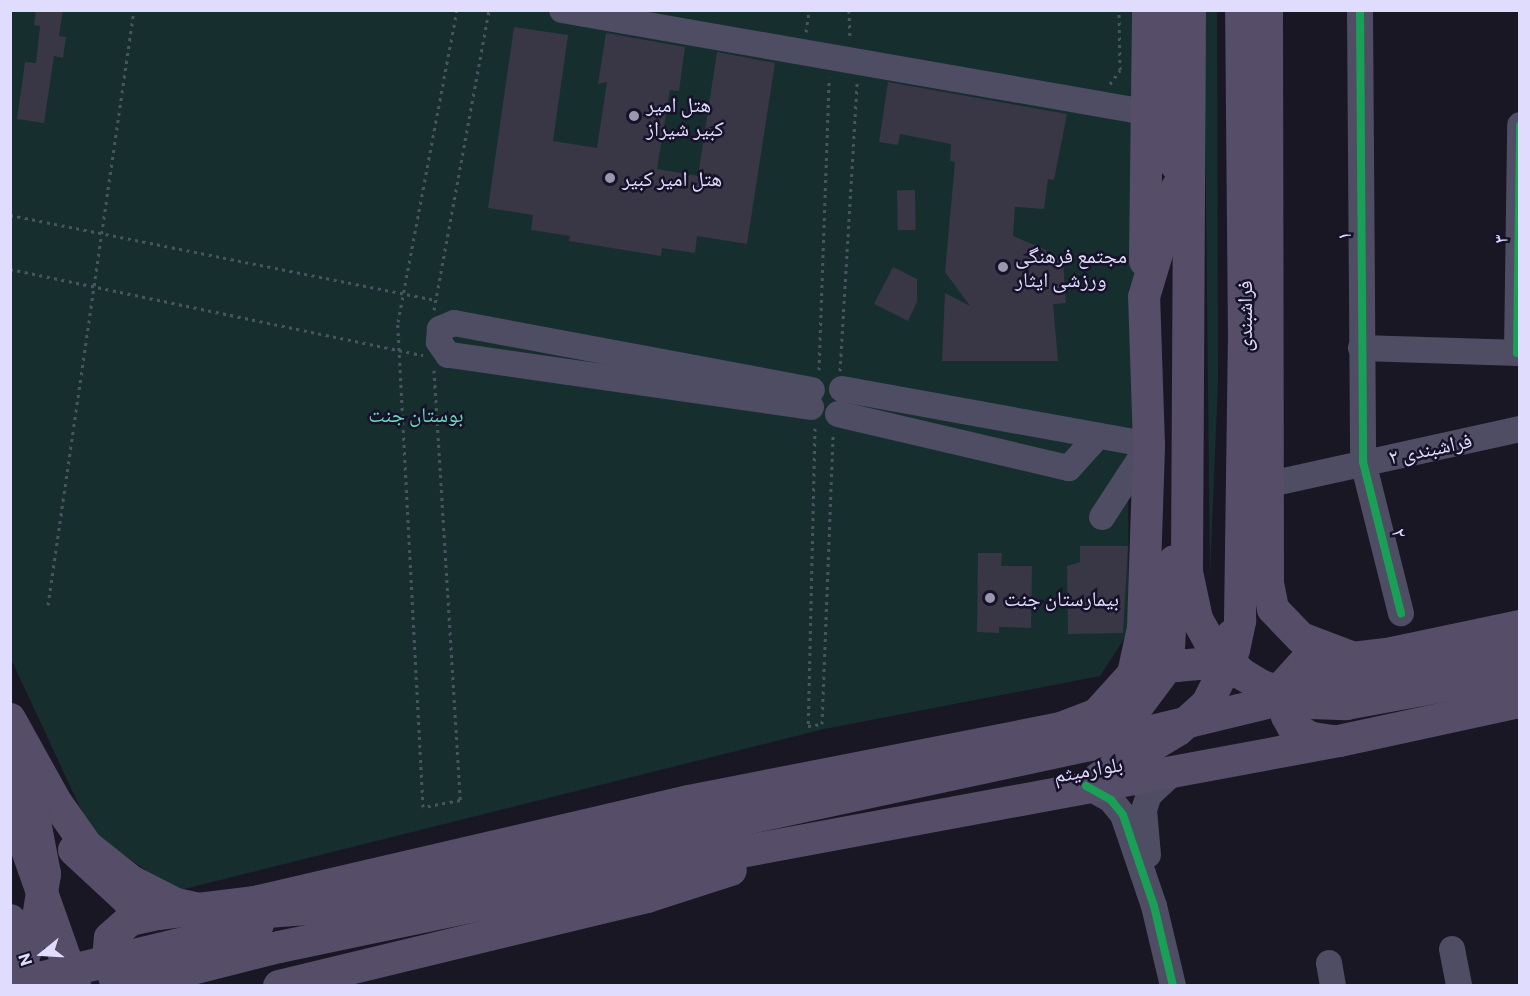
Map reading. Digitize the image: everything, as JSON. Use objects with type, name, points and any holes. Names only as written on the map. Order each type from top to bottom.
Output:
[{"type":"main road","points":[[118,986],[108,959],[110,938],[130,920],[158,914],[255,902],[689,801],[1061,728],[1097,714],[1133,674],[1143,628],[1149,446],[1144,297],[1144,112],[1148,10]]},
{"type":"main road","points":[[1090,746],[1120,730],[1135,714],[1163,672],[1169,648],[1174,568],[1177,188],[1170,10]]},
{"type":"main road","points":[[1190,10],[1188,572],[1197,619],[1222,658],[1242,674],[1262,686],[1312,703],[1346,704],[1520,672]]},
{"type":"main road","name":"فراشبندی","points":[[1086,786],[1178,730],[1207,704],[1234,650],[1240,621],[1244,340],[1241,10]]},
{"type":"main road","name":"فراشبندی","points":[[1267,10],[1270,114],[1270,484],[1265,531],[1268,583],[1274,609],[1301,638],[1354,658]]},
{"type":"main road","points":[[1243,154],[1270,114]]},
{"type":"main road","points":[[1144,297],[1177,188]]},
{"type":"main road","points":[[1244,340],[1270,404]]},
{"type":"main road","points":[[1143,628],[1155,653],[1176,666],[1201,664],[1223,652],[1240,621]]},
{"type":"main road","points":[[1339,741],[1311,738],[1293,727],[1283,701],[1284,685],[1303,664],[1354,658],[1520,626]]},
{"type":"main road","points":[[10,985],[335,907],[1090,746],[1520,642]]},
{"type":"main road","name":"بلوارمیثم","points":[[843,835],[1086,786],[1339,741],[1520,702]]},
{"type":"main road","points":[[10,719],[56,802],[87,846],[131,881],[176,904],[227,915],[335,907]]},
{"type":"main road","points":[[10,753],[66,842],[128,899],[158,914]]},
{"type":"main road","points":[[10,753],[33,811],[45,874],[37,924],[23,958],[10,974]]},
{"type":"main road","points":[[10,802],[75,986]]},
{"type":"main road","points":[[125,986],[314,939],[681,862],[843,835]]},
{"type":"main road","points":[[279,986],[647,897],[843,835]]},
{"type":"main road","points":[[10,920],[31,986]]},
{"type":"street","points":[[562,10],[1144,112],[1172,96]]},
{"type":"street","name":"۱","points":[[1360,10],[1363,462]]},
{"type":"street","name":"۳","points":[[1518,353],[1520,125]]},
{"type":"street","points":[[1096,438],[1069,468],[826,400],[454,323],[440,329],[439,342],[448,355],[826,400],[1096,438],[1149,446],[1102,517]]},
{"type":"street","points":[[1361,348],[1518,353]]},
{"type":"street","name":"۲ فراشبندی","points":[[1270,484],[1520,429]]},
{"type":"street","name":"۲","points":[[1363,462],[1401,613]]},
{"type":"street","points":[[1154,906],[1144,810],[1149,795],[1174,772]]},
{"type":"street","points":[[1086,786],[1111,800],[1123,815],[1154,906],[1173,986]]},
{"type":"street","points":[[1452,949],[1459,986]]},
{"type":"path","points":[[48,605],[134,10]]},
{"type":"path","points":[[10,269],[398,351],[434,357],[460,800],[423,807],[398,351],[403,294],[457,10]]},
{"type":"path","points":[[432,321],[489,10]]},
{"type":"path","points":[[805,40],[809,10]]},
{"type":"path","points":[[849,10],[850,48]]},
{"type":"path","points":[[829,71],[826,400],[822,724],[808,726],[826,400],[858,74]]},
{"type":"path","points":[[10,214],[436,300]]},
{"type":"green space","name":"بوستان جنت","points":[[10,11],[1133,11],[1136,425],[1128,490],[1129,631],[1100,676],[824,729],[176,891],[92,833],[11,659]]},
{"type":"green space","points":[[1204,11],[1217,11],[1218,381],[1210,575]]},
{"type":"building","points":[[36,10],[63,10],[59,36],[66,37],[63,58],[54,56],[44,123],[17,119],[25,62],[36,63],[40,26],[34,25]]},
{"type":"building","name":"هتل امیر کبیر شیراز","points":[[514,27],[568,35],[553,141],[597,148],[607,82],[598,84],[606,33],[685,47],[679,91],[670,90],[657,169],[698,176],[717,52],[775,63],[747,244],[697,236],[695,253],[662,248],[661,256],[569,241],[570,236],[531,230],[533,215],[488,208]]},
{"type":"building","name":"مجتمع فرهنگی ورزشی ایثار","points":[[888,82],[1067,114],[1054,180],[1048,179],[1044,209],[1015,207],[1013,236],[1053,253],[1063,262],[1066,303],[1053,304],[1058,361],[942,361],[945,293],[970,306],[945,272],[955,162],[950,161],[951,144],[900,134],[898,145],[879,142]]},
{"type":"building","points":[[897,190],[915,190],[916,230],[898,230]]},
{"type":"building","points":[[893,267],[917,279],[917,302],[908,321],[874,304]]},
{"type":"building","points":[[1080,546],[1128,546],[1123,633],[1068,634],[1067,566],[1080,562]]},
{"type":"building","points":[[978,553],[1002,553],[1001,566],[1032,566],[1031,628],[999,627],[999,633],[977,632]]},
{"type":"cycle path","points":[[1360,10],[1363,462],[1401,613]]},
{"type":"cycle path","points":[[1517,353],[1520,125]]},
{"type":"cycle path","points":[[1086,786],[1111,800],[1123,815],[1154,906],[1173,986]]},
{"type":"place","name":"هتل امیر کبیر شیراز","points":[[634,116]]},
{"type":"place","name":"هتل امیر کبیر","points":[[610,178]]},
{"type":"place","name":"مجتمع فرهنگی ورزشی ایثار","points":[[1003,267]]},
{"type":"place","name":"بیمارستان جنت","points":[[990,598]]}]
